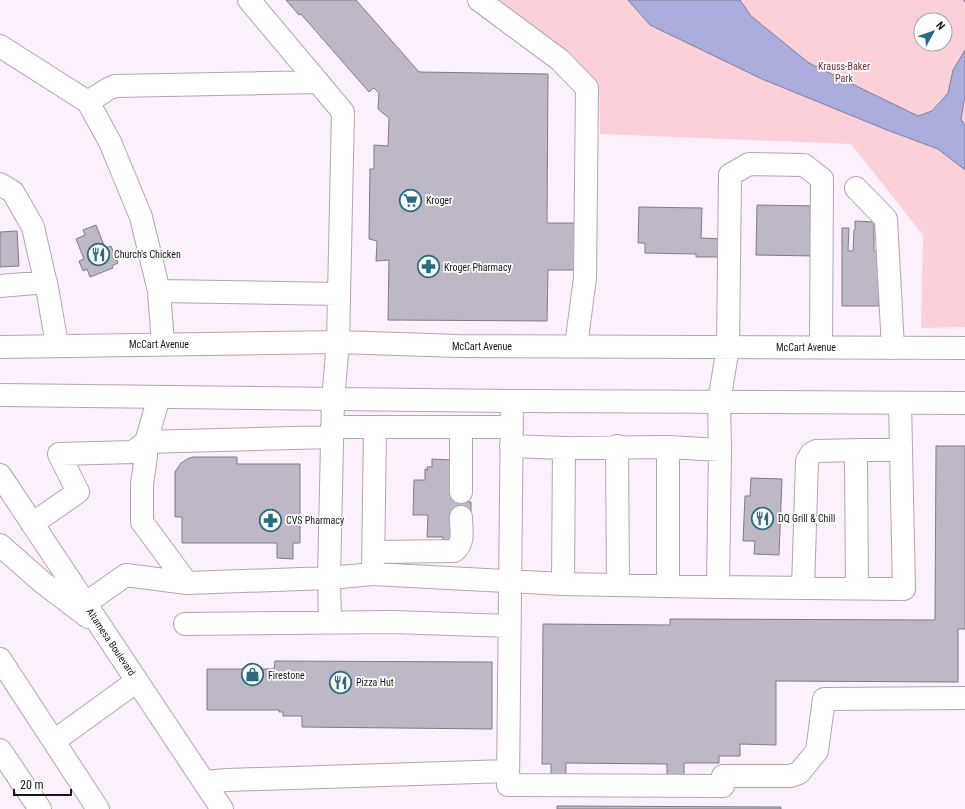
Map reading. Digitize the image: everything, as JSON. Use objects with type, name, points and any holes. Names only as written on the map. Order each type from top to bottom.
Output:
[{"type":"main road","points":[[249,0],[343,112],[338,342],[332,432],[329,578],[330,622]]},
{"type":"main road","points":[[479,0],[560,60],[587,88],[585,278],[576,346]]},
{"type":"main road","points":[[0,46],[88,102],[110,142],[141,217],[159,290],[163,344]]},
{"type":"main road","points":[[88,102],[115,86],[318,82]]},
{"type":"main road","points":[[718,587],[720,450],[719,402],[728,347],[730,175],[749,164],[804,165],[822,179],[821,347]]},
{"type":"main road","points":[[0,184],[13,192],[33,227],[46,282],[57,345]]},
{"type":"main road","points":[[856,188],[886,219],[893,348]]},
{"type":"main road","points":[[0,286],[46,282]]},
{"type":"main road","points":[[159,290],[339,294]]},
{"type":"main road","name":"McCart Avenue","points":[[0,347],[338,342],[458,346],[965,348]]},
{"type":"main road","points":[[0,395],[512,401],[965,403]]},
{"type":"main road","points":[[159,397],[146,442],[142,484],[142,522],[187,583]]},
{"type":"main road","points":[[512,401],[508,785],[723,786],[723,776],[790,776],[799,772],[817,751],[824,699],[965,698]]},
{"type":"main road","points":[[86,603],[126,575],[187,583],[329,578],[373,574],[563,584],[904,589],[900,403]]},
{"type":"main road","points":[[32,524],[78,492],[59,454],[133,452],[146,442],[332,432],[375,427],[461,427],[564,448],[617,446],[720,450]]},
{"type":"main road","points":[[373,574],[375,427]]},
{"type":"main road","points":[[461,427],[461,492]]},
{"type":"main road","points":[[617,446],[618,584]]},
{"type":"main road","points":[[668,447],[668,586]]},
{"type":"main road","points":[[563,584],[564,448]]},
{"type":"main road","points":[[803,588],[807,461],[811,454],[816,451],[859,454],[901,450]]},
{"type":"main road","points":[[857,588],[859,454]]},
{"type":"main road","name":"Altamesa Boulevard","points":[[0,475],[222,809]]},
{"type":"main road","points":[[374,552],[454,551],[461,543],[461,517]]},
{"type":"main road","points":[[0,545],[42,582],[103,629]]},
{"type":"main road","points":[[185,624],[394,622],[510,626]]},
{"type":"main road","points":[[0,659],[98,809]]},
{"type":"main road","points":[[54,741],[137,680]]},
{"type":"main road","points":[[0,750],[40,809]]},
{"type":"main road","points":[[205,782],[508,771]]},
{"type":"green space","name":"Krauss-Baker Park","points":[[494,0],[965,0],[965,327],[921,328],[923,235],[851,144],[600,134],[599,85],[562,53]]},
{"type":"water","points":[[628,0],[740,0],[751,16],[809,63],[918,116],[932,111],[948,93],[953,70],[965,50],[965,96],[961,119],[965,126],[965,170],[938,149],[762,79],[650,25]]},
{"type":"building","points":[[286,0],[356,0],[419,72],[548,74],[547,223],[579,223],[579,270],[548,270],[547,321],[388,320],[389,260],[376,261],[377,241],[369,239],[370,169],[374,169],[374,145],[388,146],[389,118],[378,109],[379,93],[374,88],[369,92],[301,14],[299,15]]},
{"type":"building","points":[[757,205],[817,206],[816,256],[756,255]]},
{"type":"building","points":[[639,207],[702,208],[701,238],[723,239],[723,257],[696,257],[696,254],[645,253],[645,243],[638,243]]},
{"type":"building","points":[[855,221],[874,222],[874,251],[879,251],[879,306],[842,306],[842,228],[849,228],[848,251],[853,251]]},
{"type":"building","name":"Church's Chicken","points":[[96,225],[105,248],[111,246],[118,263],[112,266],[113,268],[90,277],[87,269],[83,271],[79,261],[84,259],[76,239],[85,235],[83,230]]},
{"type":"building","points":[[17,231],[19,266],[0,267],[0,232]]},
{"type":"building","points":[[936,446],[965,446],[965,629],[958,629],[958,682],[776,681],[776,745],[740,744],[740,756],[719,756],[719,763],[684,763],[684,777],[667,777],[667,764],[566,763],[566,776],[551,776],[551,764],[542,764],[543,624],[670,625],[670,619],[935,620]]},
{"type":"building","name":"CVS Pharmacy","points":[[194,457],[237,457],[237,464],[300,464],[300,543],[293,543],[293,559],[277,558],[277,543],[182,543],[182,517],[175,517],[175,472],[181,463]]},
{"type":"building","points":[[432,459],[452,460],[457,501],[471,502],[471,516],[443,548],[443,537],[427,537],[428,515],[413,515],[414,480],[425,480],[425,469],[428,470],[427,467],[432,467]]},
{"type":"building","name":"DQ Grill & Chill","points":[[751,478],[782,479],[779,555],[754,554],[755,541],[743,541],[745,496],[750,496]]},
{"type":"building","points":[[275,661],[492,662],[492,729],[302,727],[302,716],[283,716],[283,712],[279,712],[279,710],[207,710],[207,669],[274,669]]},
{"type":"building","points":[[557,806],[781,807],[781,809],[557,809]]},
{"type":"place","name":"Kroger","points":[[411,200]]},
{"type":"place","name":"Church's Chicken","points":[[98,254]]},
{"type":"place","name":"Kroger Pharmacy","points":[[428,267]]},
{"type":"place","name":"DQ Grill & Chill","points":[[762,518]]},
{"type":"place","name":"CVS Pharmacy","points":[[270,520]]},
{"type":"place","name":"Firestone","points":[[252,675]]},
{"type":"place","name":"Pizza Hut","points":[[340,682]]}]
